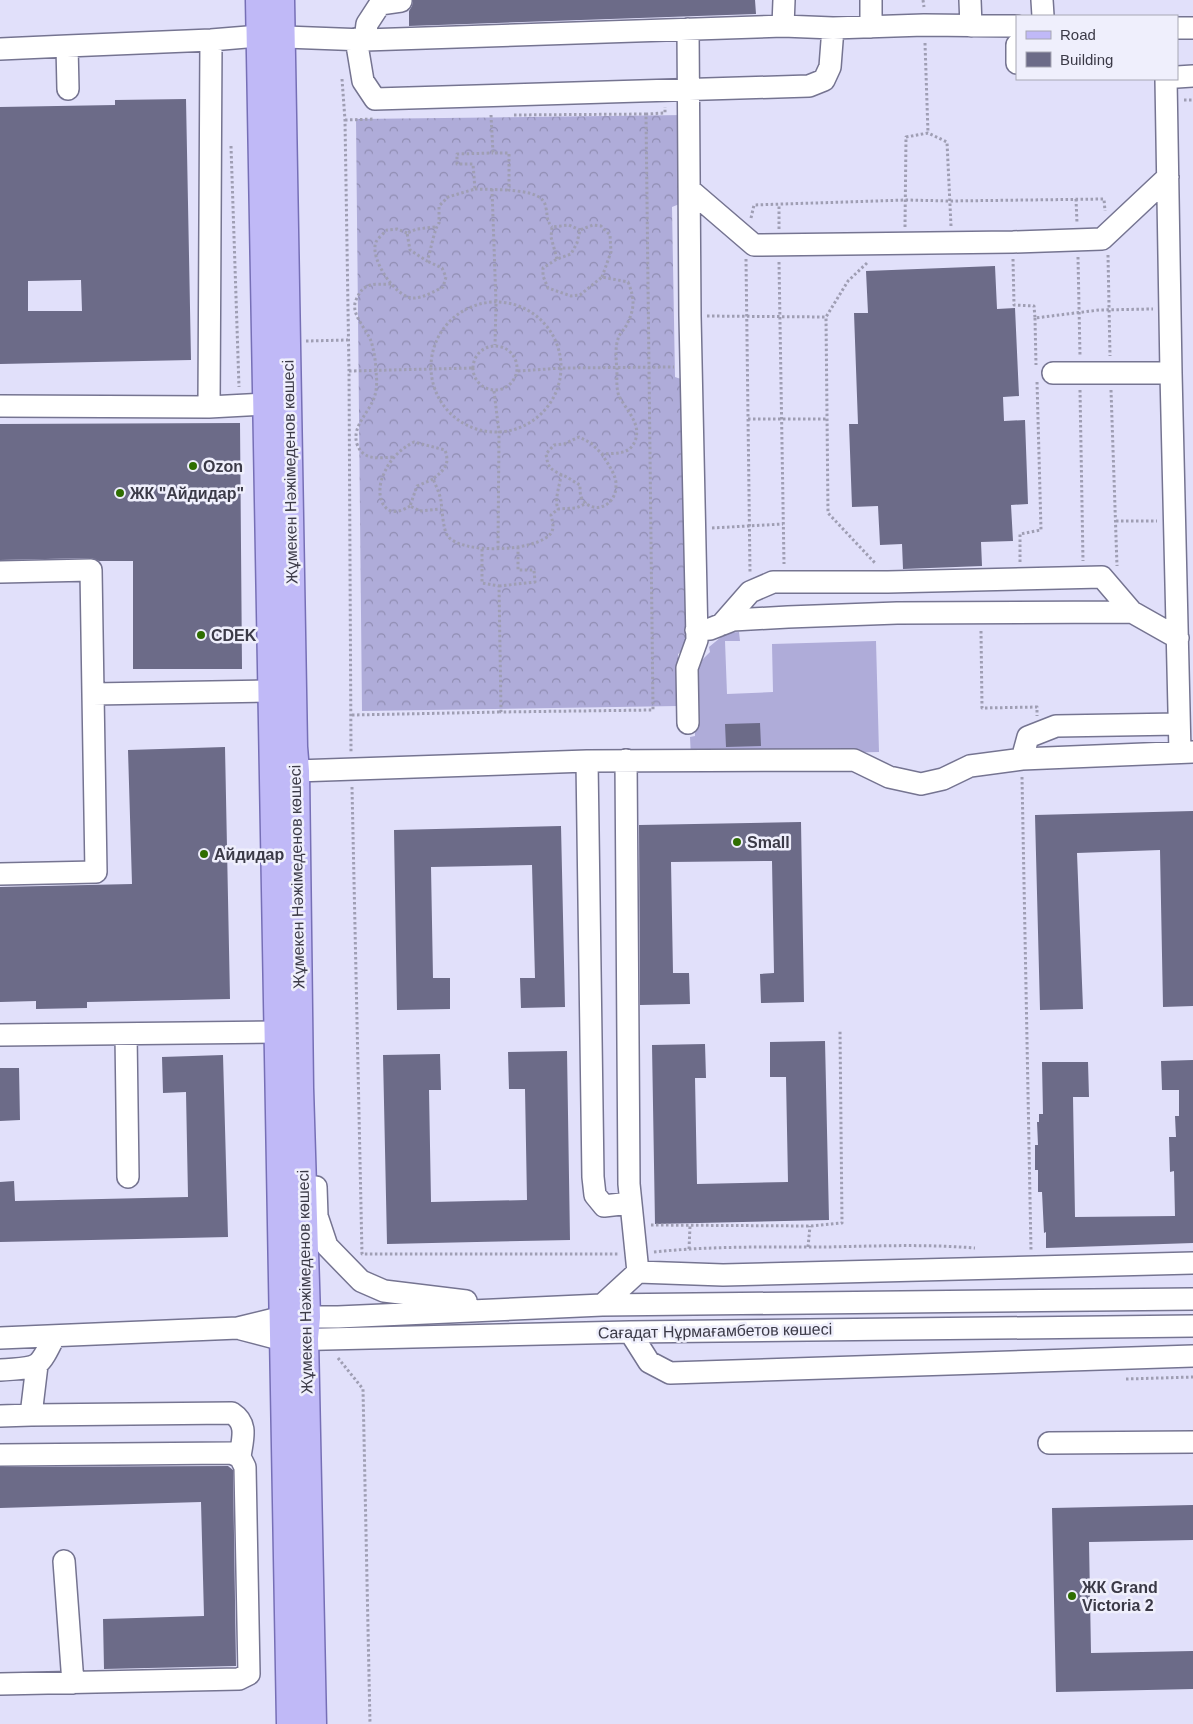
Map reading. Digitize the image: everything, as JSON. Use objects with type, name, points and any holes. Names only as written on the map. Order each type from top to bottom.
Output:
[{"type":"main road","name":"Жұмекен Нәжімеденов көшесі","points":[[259,0],[271,36],[288,341],[296,771],[300,1088],[290,1724]]},
{"type":"main road","name":"Жұмекен Нәжімеденов көшесі","points":[[282,0],[271,36],[266,404],[271,691],[278,1032],[295,1328],[314,1724]]},
{"type":"street","points":[[783,26],[784,0]]},
{"type":"street","points":[[871,0],[871,27]]},
{"type":"street","points":[[970,0],[971,26]]},
{"type":"street","points":[[1042,0],[1043,15]]},
{"type":"street","points":[[401,1],[380,4],[367,24],[361,40],[363,81],[375,99],[809,86],[824,80],[830,67],[833,28]]},
{"type":"street","points":[[0,49],[271,36],[361,40],[783,26],[833,28],[924,25],[1016,26]]},
{"type":"street","points":[[1178,28],[1193,28]]},
{"type":"street","points":[[688,29],[690,316],[697,640],[687,668],[688,723]]},
{"type":"street","points":[[208,406],[211,40]]},
{"type":"street","points":[[67,46],[68,89]]},
{"type":"street","points":[[1178,77],[1193,76]]},
{"type":"street","points":[[296,771],[587,760],[854,760],[889,777],[920,784],[943,779],[970,766],[1022,759],[1187,752],[1179,724],[1166,80]]},
{"type":"street","points":[[690,190],[754,245],[1013,242],[1102,239],[1168,177]]},
{"type":"street","points":[[1042,372],[1080,374],[1171,373]]},
{"type":"street","points":[[0,406],[208,406],[266,404]]},
{"type":"street","points":[[0,572],[90,570],[96,872],[0,874]]},
{"type":"street","points":[[722,624],[750,592],[773,582],[888,582],[1102,577],[1125,604],[1178,638]]},
{"type":"street","points":[[696,630],[710,629],[734,620],[897,613],[981,613],[1125,604]]},
{"type":"street","points":[[93,694],[271,691]]},
{"type":"street","points":[[1022,759],[1028,736],[1056,726],[1179,724]]},
{"type":"street","points":[[587,760],[592,1177],[595,1196],[604,1206],[630,1203]]},
{"type":"street","points":[[602,1305],[637,1263],[628,1184],[626,760]]},
{"type":"street","points":[[0,1036],[278,1032]]},
{"type":"street","points":[[126,1034],[128,1177]]},
{"type":"street","points":[[300,1088],[314,1141],[317,1216],[327,1246],[362,1281],[384,1291],[485,1304],[558,1308]]},
{"type":"street","points":[[637,1263],[724,1275],[1193,1263]]},
{"type":"street","name":"Сағадат Нұрмағамбетов көшесі","points":[[295,1328],[602,1305],[1193,1299]]},
{"type":"street","name":"Сағадат Нұрмағамбетов көшесі","points":[[0,1338],[238,1328],[630,1332],[1193,1326]]},
{"type":"street","points":[[630,1332],[649,1362],[670,1373],[1193,1356]]},
{"type":"street","points":[[0,1370],[30,1368],[42,1362],[54,1336]]},
{"type":"street","points":[[31,1415],[37,1365]]},
{"type":"street","points":[[0,1416],[232,1413],[238,1417],[244,1428],[240,1457],[245,1467],[249,1674],[239,1679],[0,1684]]},
{"type":"street","points":[[1049,1443],[1193,1442]]},
{"type":"street","points":[[0,1455],[231,1453],[240,1457]]},
{"type":"street","points":[[64,1561],[73,1682]]},
{"type":"path","points":[[924,0],[928,133]]},
{"type":"path","points":[[510,115],[665,113],[665,90]]},
{"type":"path","points":[[352,715],[653,710],[646,114]]},
{"type":"path","points":[[492,153],[491,116],[500,115]]},
{"type":"path","points":[[345,120],[384,119]]},
{"type":"path","points":[[904,242],[906,137],[928,133],[947,142],[952,242]]},
{"type":"path","points":[[230,137],[236,344],[240,405]]},
{"type":"path","points":[[475,189],[473,164],[457,164],[456,154],[509,153],[509,190]]},
{"type":"path","points":[[427,261],[435,227],[439,223],[439,206],[448,196],[475,189],[509,190],[536,195],[544,201],[547,222],[552,227]]},
{"type":"path","points":[[492,189],[496,302],[495,346]]},
{"type":"path","points":[[1076,199],[1083,578]]},
{"type":"path","points":[[750,592],[746,238],[754,205],[905,200],[950,202],[1104,199],[1110,310],[1110,373],[1116,521],[1125,604]]},
{"type":"path","points":[[779,204],[784,582]]},
{"type":"path","points":[[552,227],[569,225],[580,230],[593,225],[601,226],[610,235],[612,252],[602,277],[580,295],[571,296],[548,288],[543,276],[544,268],[557,259],[571,254],[577,243],[580,230]]},
{"type":"path","points":[[407,233],[410,250],[442,268],[446,277],[443,287],[415,299],[404,296],[391,284],[376,256],[376,242],[387,230],[397,229],[407,233],[417,229],[435,227]]},
{"type":"path","points":[[552,227],[550,236],[557,259]]},
{"type":"path","points":[[1013,242],[1014,304],[1034,306],[1042,372],[1041,530],[1020,534],[1019,579]]},
{"type":"path","points":[[869,261],[848,281],[826,317],[828,513],[888,576],[888,582]]},
{"type":"path","points":[[602,277],[628,282],[634,296],[634,307],[627,324],[617,339],[617,367],[618,395],[630,412],[636,426],[636,438],[632,448],[625,452],[602,454]]},
{"type":"path","points":[[391,284],[368,285],[363,288],[355,302],[355,312],[372,342],[376,370],[375,396],[362,419],[357,434],[357,444],[364,455],[373,458],[394,456]]},
{"type":"path","points":[[496,302],[507,302],[529,310],[547,326],[558,347],[562,368],[556,394],[545,411],[529,424],[510,431],[499,432],[490,432],[470,427],[450,414],[437,395],[430,369],[434,349],[444,328],[461,312],[483,303],[496,302]]},
{"type":"path","points":[[1035,318],[1110,310],[1171,310]]},
{"type":"path","points":[[690,316],[826,317]]},
{"type":"path","points":[[288,341],[348,340]]},
{"type":"path","points":[[495,346],[504,347],[512,353],[517,361],[518,370],[510,386],[494,391],[485,389],[479,384],[474,377],[473,368],[474,360],[478,353],[486,348],[495,346]]},
{"type":"path","points":[[518,370],[692,367]]},
{"type":"path","points":[[349,371],[473,368]]},
{"type":"path","points":[[494,391],[499,432],[498,548]]},
{"type":"path","points":[[748,419],[827,420]]},
{"type":"path","points":[[579,437],[591,443],[602,454],[613,473],[616,486],[613,497],[608,505],[599,508],[586,503],[581,496],[580,485],[561,474],[555,473],[547,465],[546,454],[554,445],[564,444],[579,437]]},
{"type":"path","points":[[414,442],[445,450],[448,459],[445,468],[434,479],[417,486],[410,506],[398,512],[391,511],[383,503],[380,490],[382,476],[394,456],[404,447],[414,442]]},
{"type":"path","points":[[558,509],[555,502],[560,487],[561,474]]},
{"type":"path","points":[[434,479],[441,500],[446,534],[455,542],[482,549],[518,547],[545,538],[551,532],[553,526],[551,515],[558,509],[576,508],[586,503]]},
{"type":"path","points":[[410,506],[420,511],[441,510]]},
{"type":"path","points":[[1116,521],[1175,520]]},
{"type":"path","points":[[708,528],[783,524]]},
{"type":"path","points":[[482,549],[482,583],[499,586],[535,582],[534,570],[518,570],[518,547]]},
{"type":"path","points":[[499,586],[501,712]]},
{"type":"path","points":[[981,613],[982,708],[1037,707],[1037,720],[1022,728],[1028,736]]},
{"type":"path","points":[[1022,759],[1031,1254]]},
{"type":"path","points":[[633,1224],[810,1226],[842,1223],[840,1030]]},
{"type":"path","points":[[689,1249],[690,1226]]},
{"type":"path","points":[[808,1247],[810,1226]]},
{"type":"path","points":[[637,1263],[689,1249],[943,1246],[982,1249]]},
{"type":"path","points":[[338,1358],[363,1389],[370,1724]]},
{"type":"green space","points":[[685,115],[687,201],[672,207],[675,377],[690,382],[692,643],[678,654],[678,706],[362,711],[356,119]]},
{"type":"green space","points":[[739,632],[740,641],[725,641],[727,694],[773,692],[772,644],[876,641],[879,752],[794,754],[787,749],[781,756],[691,758],[690,737],[695,736],[693,669],[710,652],[709,647],[726,633]]},
{"type":"building","points":[[413,0],[755,0],[756,14],[409,26],[409,11]]},
{"type":"building","points":[[186,99],[191,360],[0,364],[0,107],[115,105],[115,100]],"holes":[[[81,280],[82,311],[28,311],[28,281]]]},
{"type":"building","points":[[995,266],[997,309],[1015,308],[1019,396],[1003,397],[1004,421],[1025,420],[1028,504],[1011,505],[1013,541],[981,542],[982,566],[903,569],[902,544],[880,545],[878,506],[852,507],[849,424],[858,424],[854,313],[868,313],[866,271]]},
{"type":"building","name":"ЖК \"Айдидар\"","points":[[240,423],[242,669],[133,669],[133,561],[99,561],[91,558],[0,560],[0,424]]},
{"type":"building","points":[[760,723],[761,746],[726,747],[725,724]]},
{"type":"building","points":[[225,747],[230,999],[87,1002],[87,1008],[36,1009],[36,1001],[0,1002],[0,887],[132,884],[128,750]]},
{"type":"building","points":[[1193,811],[1193,1006],[1163,1007],[1160,850],[1077,853],[1083,1009],[1040,1010],[1035,815]]},
{"type":"building","points":[[801,822],[804,1002],[761,1003],[760,974],[774,973],[772,861],[671,862],[673,973],[689,973],[690,1004],[640,1005],[639,825]]},
{"type":"building","points":[[561,826],[565,1007],[521,1008],[520,978],[535,978],[532,865],[431,867],[433,978],[450,978],[450,1009],[397,1010],[394,830]]},
{"type":"building","points":[[825,1041],[829,1220],[655,1224],[652,1045],[705,1044],[706,1078],[695,1078],[697,1184],[788,1182],[786,1077],[770,1077],[770,1042]]},
{"type":"building","points":[[567,1051],[570,1240],[387,1244],[383,1055],[440,1054],[441,1090],[429,1090],[431,1202],[527,1200],[525,1089],[509,1089],[508,1052]]},
{"type":"building","points":[[223,1055],[228,1237],[0,1242],[0,1182],[14,1181],[15,1201],[188,1197],[186,1092],[163,1093],[162,1057]]},
{"type":"building","points":[[1193,1060],[1193,1243],[1046,1248],[1042,1192],[1038,1192],[1038,1170],[1035,1170],[1035,1145],[1038,1145],[1037,1122],[1039,1122],[1039,1114],[1043,1114],[1042,1062],[1088,1062],[1089,1097],[1073,1097],[1075,1217],[1175,1216],[1174,1171],[1170,1172],[1169,1137],[1176,1137],[1175,1116],[1179,1116],[1179,1090],[1162,1090],[1161,1061]]},
{"type":"building","points":[[0,1068],[19,1068],[20,1120],[0,1121]]},
{"type":"building","points":[[228,1466],[233,1470],[236,1666],[104,1669],[103,1619],[204,1616],[201,1502],[0,1508],[0,1467]]},
{"type":"building","name":"ЖК Grand Victoria 2","points":[[1193,1505],[1193,1540],[1089,1542],[1091,1653],[1193,1651],[1193,1689],[1056,1692],[1052,1508]]},
{"type":"place","name":"Ozon","points":[[193,466]]},
{"type":"place","name":"ЖК \"Айдидар\"","points":[[120,493]]},
{"type":"place","name":"CDEK","points":[[201,635]]},
{"type":"place","name":"Small","points":[[737,842]]},
{"type":"place","name":"Айдидар","points":[[204,854]]},
{"type":"place","name":"ЖК Grand Victoria 2","points":[[1072,1596]]}]
